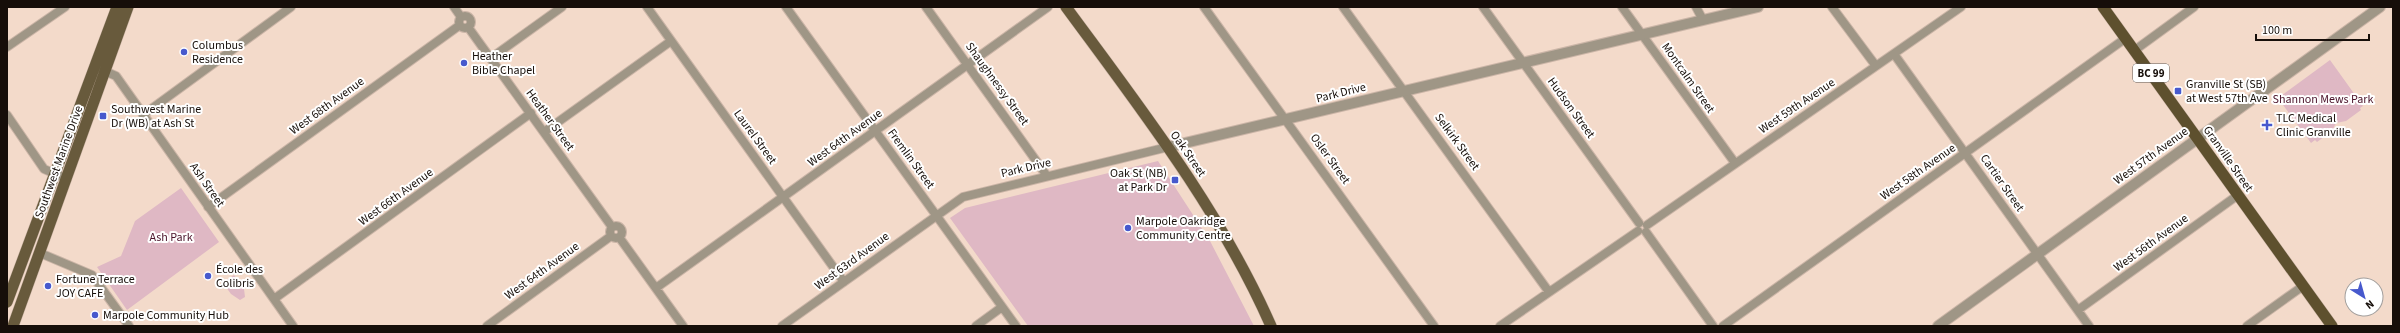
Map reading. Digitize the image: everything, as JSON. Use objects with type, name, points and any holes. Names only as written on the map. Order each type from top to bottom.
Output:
[{"type":"highway","name":"Granville Street","points":[[2104,7],[2332,326]]},
{"type":"main road","name":"Southwest Marine Drive","points":[[7,302],[117,7]]},
{"type":"main road","name":"Southwest Marine Drive","points":[[13,326],[128,7]]},
{"type":"main road","name":"Oak Street","points":[[1066,7],[1168,147],[1227,239],[1271,326]]},
{"type":"street","points":[[7,47],[65,7]]},
{"type":"street","points":[[143,115],[291,7]]},
{"type":"street","points":[[454,7],[461,16],[459,20],[464,26]]},
{"type":"street","points":[[491,58],[562,7]]},
{"type":"street","name":"Laurel Street","points":[[647,7],[844,282]]},
{"type":"street","name":"Fremlin Street","points":[[786,7],[1016,326]]},
{"type":"street","name":"Shaughnessy Street","points":[[926,7],[1047,176]]},
{"type":"street","name":"West 64th Avenue","points":[[656,288],[1048,7]]},
{"type":"street","name":"Osler Street","points":[[1204,7],[1434,326]]},
{"type":"street","name":"Selkirk Street","points":[[1342,7],[1405,91],[1549,292]]},
{"type":"street","name":"Hudson Street","points":[[1483,7],[1713,326]]},
{"type":"street","name":"Montcalm Street","points":[[1622,7],[1735,163]]},
{"type":"street","points":[[1696,7],[1703,20]]},
{"type":"street","name":"Park Drive","points":[[936,216],[955,202],[974,193],[1758,7]]},
{"type":"street","points":[[1832,7],[1876,66]]},
{"type":"street","name":"West 59th Avenue","points":[[1500,326],[1961,7]]},
{"type":"street","points":[[2135,50],[2194,7]]},
{"type":"street","name":"West 57th Avenue","points":[[1938,326],[2380,7]]},
{"type":"street","name":"Heather Street","points":[[464,26],[491,58],[531,113],[612,232]]},
{"type":"street","name":"West 68th Avenue","points":[[208,207],[464,26]]},
{"type":"street","name":"West 58th Avenue","points":[[1723,326],[2126,38]]},
{"type":"street","points":[[544,132],[672,41]]},
{"type":"street","name":"Cartier Street","points":[[1894,54],[2089,326]]},
{"type":"street","name":"Ash Street","points":[[95,67],[116,76],[293,326]]},
{"type":"street","name":"West 66th Avenue","points":[[274,299],[531,113]]},
{"type":"street","points":[[7,115],[44,169],[54,175],[67,179]]},
{"type":"street","name":"West 56th Avenue","points":[[2078,310],[2238,195]]},
{"type":"street","name":"West 63rd Avenue","points":[[782,326],[936,216]]},
{"type":"street","points":[[612,232],[616,238],[619,237],[683,326]]},
{"type":"street","name":"West 64th Avenue","points":[[487,326],[612,232]]},
{"type":"street","points":[[40,253],[92,275],[129,326]]},
{"type":"street","points":[[2248,326],[2303,286]]},
{"type":"street","points":[[976,326],[1002,307]]},
{"type":"green space","name":"Shannon Mews Park","points":[[2330,60],[2363,106],[2360,108],[2361,110],[2346,121],[2336,123],[2332,131],[2317,142],[2315,140],[2311,143],[2278,98]]},
{"type":"green space","points":[[1158,161],[1210,241],[1254,326],[1028,326],[950,218],[965,208]]},
{"type":"green space","name":"Ash Park","points":[[181,188],[219,242],[127,310],[97,267],[121,256],[135,221]]},
{"type":"green space","points":[[234,275],[244,289],[245,297],[240,300],[231,294],[223,283]]},
{"type":"place","name":"Columbus Residence","points":[[184,52]]},
{"type":"place","name":"Heather Bible Chapel","points":[[464,63]]},
{"type":"place","name":"Granville St (SB) at West 57th Ave","points":[[2178,91]]},
{"type":"place","name":"Southwest Marine Dr (WB) at Ash St","points":[[103,116]]},
{"type":"place","name":"TLC Medical Clinic Granville","points":[[2267,125]]},
{"type":"place","name":"Oak St (NB) at Park Dr","points":[[1175,180]]},
{"type":"place","name":"Marpole Oakridge Community Centre","points":[[1128,228]]},
{"type":"place","name":"École des Colibris","points":[[208,276]]},
{"type":"place","name":"Fortune Terrace JOY CAFE","points":[[48,286]]},
{"type":"place","name":"Marpole Community Hub","points":[[95,315]]}]
